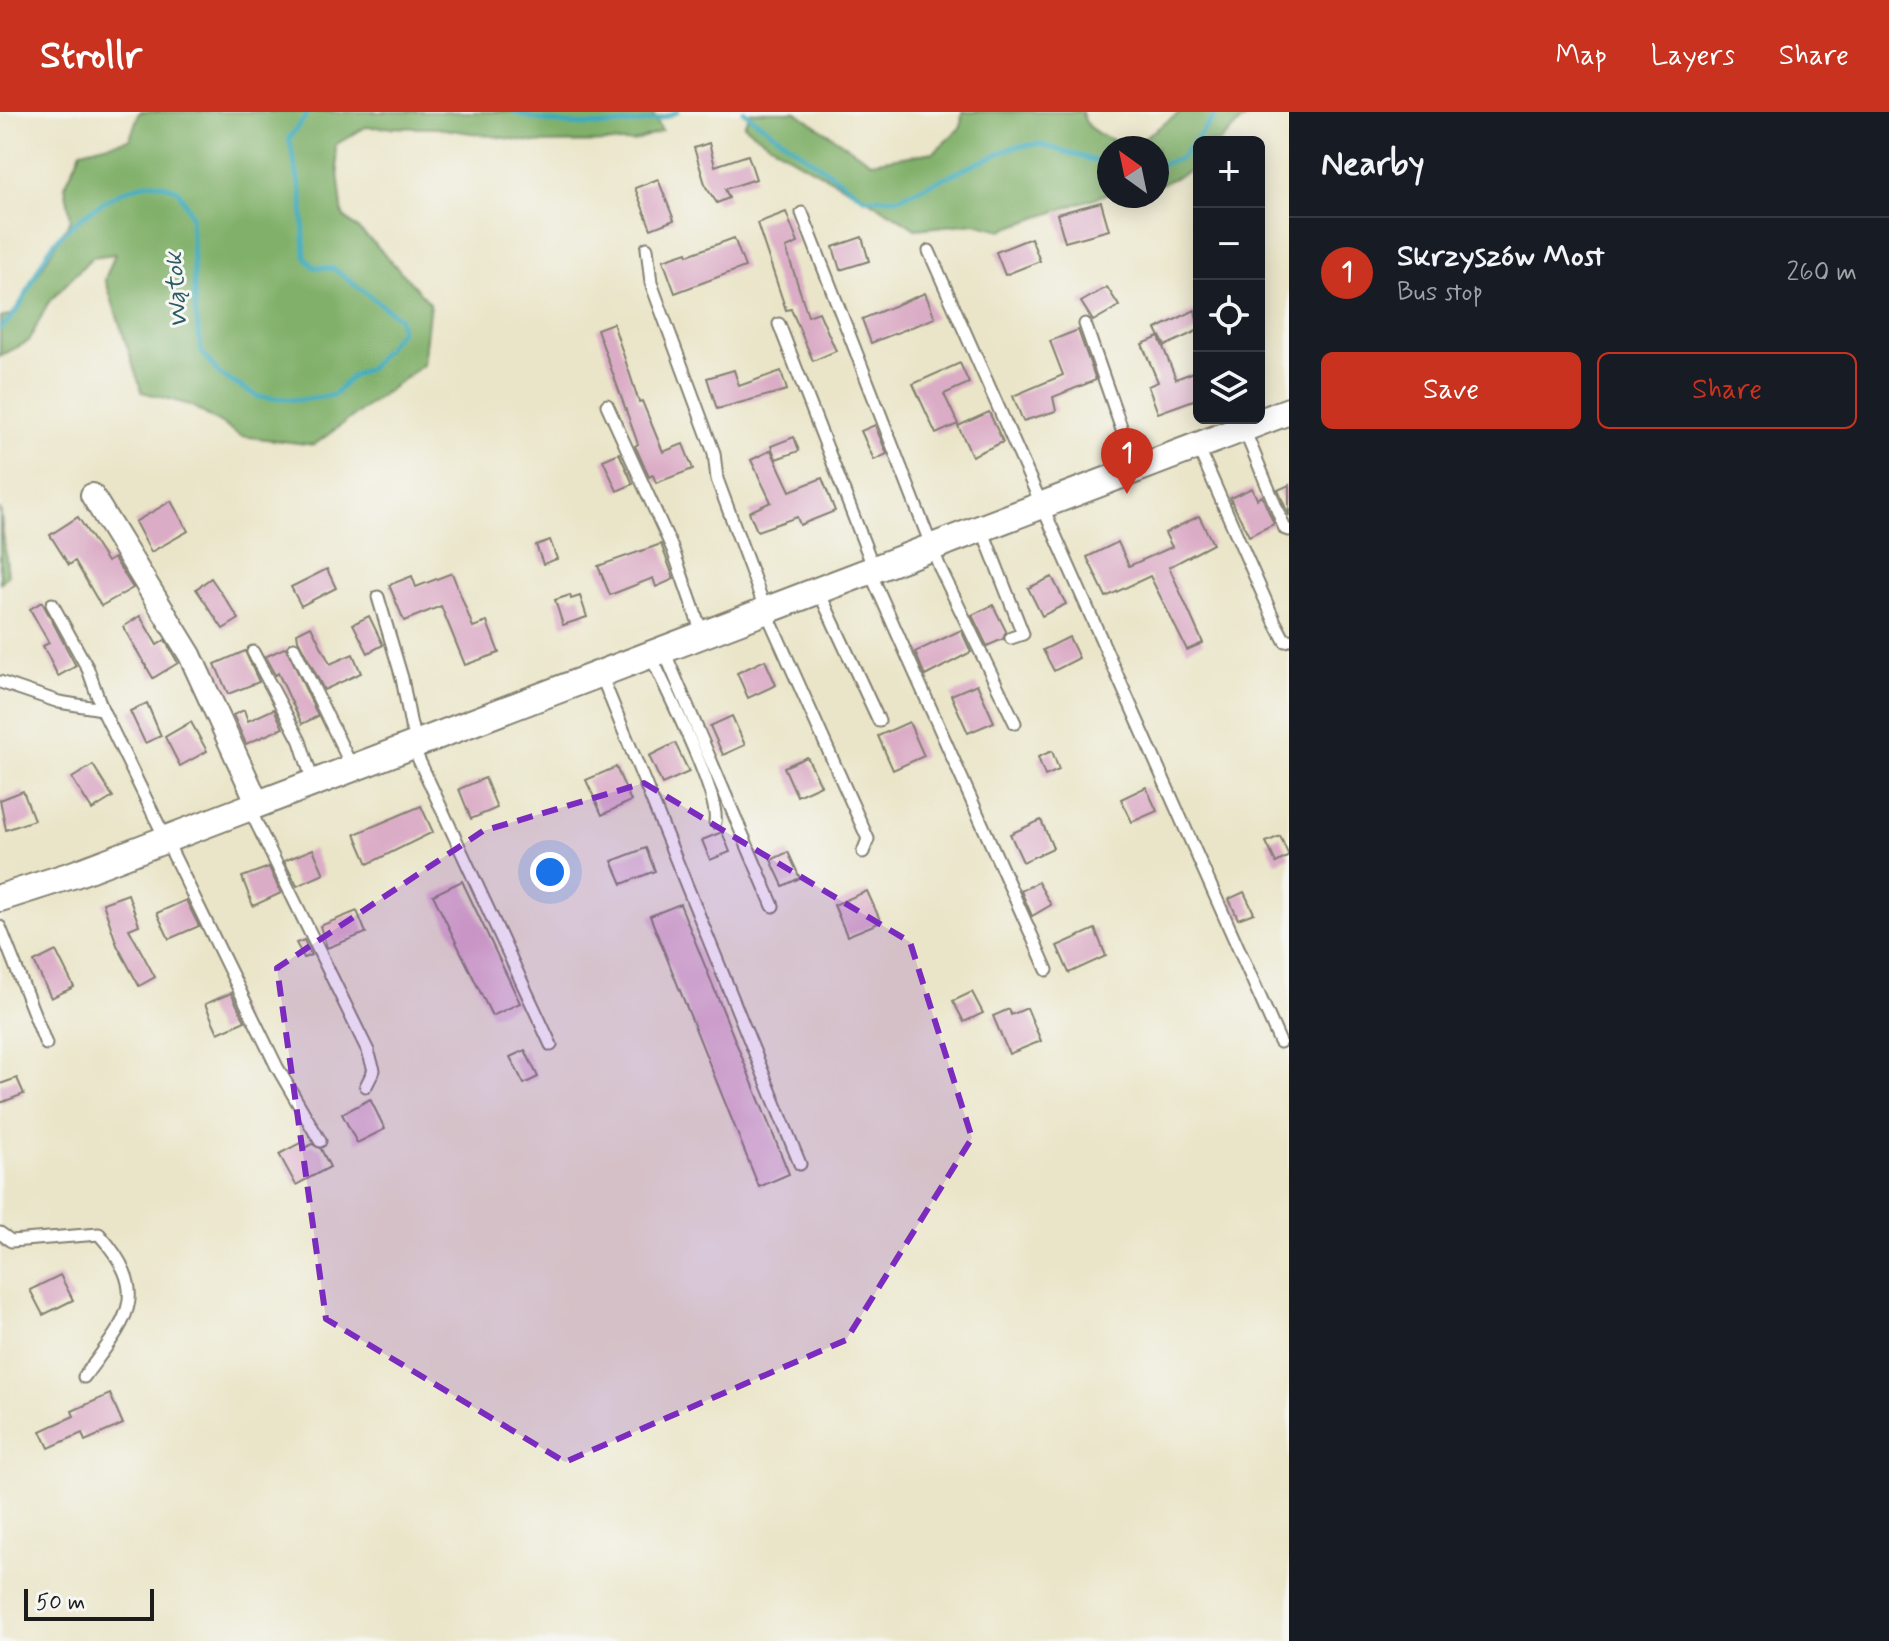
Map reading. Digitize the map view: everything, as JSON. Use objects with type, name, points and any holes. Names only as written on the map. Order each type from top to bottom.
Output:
[{"type":"street","points":[[0,898],[165,840],[1289,411]]},
{"type":"street","points":[[92,495],[190,655],[253,805]]},
{"type":"lane","points":[[802,213],[934,548],[1015,723]]},
{"type":"lane","points":[[647,248],[651,283],[714,453],[717,479],[766,611],[868,839],[863,852]]},
{"type":"lane","points":[[929,251],[1280,1042]]},
{"type":"lane","points":[[779,324],[872,572],[1047,970]]},
{"type":"lane","points":[[1085,324],[1136,470]]},
{"type":"lane","points":[[607,405],[673,550],[703,636]]},
{"type":"lane","points":[[1244,429],[1285,529],[1289,530]]},
{"type":"lane","points":[[1198,447],[1275,622],[1285,641],[1289,640]]},
{"type":"lane","points":[[982,529],[1023,634],[1011,638]]},
{"type":"lane","points":[[819,591],[879,721]]},
{"type":"lane","points":[[378,597],[402,678],[416,743],[551,1045]]},
{"type":"lane","points":[[52,604],[88,669],[102,709],[277,1067],[320,1141]]},
{"type":"lane","points":[[294,648],[352,767]]},
{"type":"lane","points":[[253,652],[300,741],[314,782]]},
{"type":"lane","points":[[657,653],[717,811],[715,822]]},
{"type":"lane","points":[[657,653],[773,906]]},
{"type":"lane","points":[[601,674],[800,1164]]},
{"type":"lane","points":[[0,682],[59,702],[102,709]]},
{"type":"lane","points":[[253,805],[368,1051],[374,1070],[366,1086]]},
{"type":"lane","points":[[0,927],[46,1044]]},
{"type":"lane","points":[[0,1233],[11,1241],[99,1234],[116,1254],[132,1298],[125,1320],[84,1377]]},
{"type":"highlighted area","points":[[644,783],[910,942],[972,1138],[846,1340],[565,1462],[326,1319],[277,968],[483,831]]},
{"type":"green space","points":[[139,112],[652,112],[662,131],[634,142],[538,143],[438,128],[366,127],[335,145],[343,216],[375,244],[430,303],[423,365],[314,445],[241,436],[190,405],[142,392],[105,279],[115,254],[92,257],[48,303],[29,341],[0,356],[0,317],[14,314],[71,219],[65,186],[81,151],[130,139]]},
{"type":"green space","points":[[751,112],[796,112],[871,162],[934,152],[961,127],[962,112],[1082,112],[1089,126],[1105,136],[1097,136],[1097,197],[1002,230],[975,223],[915,229],[764,140],[744,125]]},
{"type":"green space","points":[[1181,112],[1257,112],[1240,122],[1226,136],[1193,136],[1193,168],[1169,181],[1169,136],[1146,136]]},
{"type":"green space","points":[[0,509],[8,575],[0,583]]},
{"type":"building","points":[[709,143],[715,166],[748,155],[756,179],[725,189],[729,198],[717,203],[706,187],[694,148]]},
{"type":"building","points":[[658,179],[674,220],[651,229],[635,188]]},
{"type":"building","points":[[1097,203],[1097,208],[1103,208],[1109,230],[1065,242],[1057,214]]},
{"type":"building","points":[[786,212],[798,243],[786,248],[808,316],[819,312],[836,351],[813,361],[791,309],[786,310],[757,223]]},
{"type":"building","points":[[862,237],[869,261],[840,270],[833,247]]},
{"type":"building","points":[[734,238],[745,267],[675,293],[663,260],[687,252],[688,255]]},
{"type":"building","points":[[1031,238],[1040,261],[1005,275],[996,252]]},
{"type":"building","points":[[1107,287],[1119,306],[1093,321],[1081,302]]},
{"type":"building","points":[[925,293],[935,318],[871,343],[862,319]]},
{"type":"building","points":[[1193,311],[1193,333],[1165,346],[1156,329]]},
{"type":"building","points":[[613,323],[639,402],[642,401],[663,452],[683,444],[693,469],[656,483],[653,475],[649,477],[635,446],[638,444],[597,329]]},
{"type":"building","points":[[1078,330],[1096,380],[1053,397],[1056,411],[1023,421],[1013,396],[1063,375],[1050,341]]},
{"type":"building","points":[[1159,337],[1176,379],[1193,372],[1193,400],[1158,413],[1148,386],[1158,382],[1142,344]]},
{"type":"building","points":[[960,363],[969,383],[944,394],[958,424],[936,434],[913,384]]},
{"type":"building","points":[[734,370],[739,386],[781,371],[787,390],[717,409],[707,378]]},
{"type":"building","points":[[989,412],[1003,442],[972,456],[958,426]]},
{"type":"building","points":[[875,425],[887,454],[874,460],[861,431]]},
{"type":"building","points":[[794,437],[799,451],[776,459],[771,446]]},
{"type":"building","points":[[771,450],[790,491],[822,478],[835,511],[800,525],[797,517],[757,531],[749,512],[771,502],[751,460]]},
{"type":"building","points":[[619,453],[633,484],[617,491],[603,460]]},
{"type":"building","points":[[1289,485],[1289,516],[1278,490]]},
{"type":"building","points":[[1252,488],[1257,499],[1262,496],[1274,524],[1249,536],[1230,498]]},
{"type":"building","points":[[171,501],[188,531],[151,552],[135,522]]},
{"type":"building","points":[[1199,516],[1213,544],[1169,567],[1203,643],[1187,650],[1150,576],[1106,597],[1087,557],[1118,542],[1129,566],[1172,547],[1165,533]]},
{"type":"building","points":[[78,517],[107,562],[114,558],[133,588],[101,606],[75,561],[69,565],[50,535]]},
{"type":"building","points":[[550,540],[557,559],[543,564],[536,545]]},
{"type":"building","points":[[661,544],[674,579],[656,587],[653,578],[610,595],[598,566]]},
{"type":"building","points":[[327,569],[336,588],[301,606],[291,587]]},
{"type":"building","points":[[452,573],[473,627],[487,622],[499,653],[465,665],[441,606],[404,621],[389,585],[412,576],[416,587]]},
{"type":"building","points":[[1052,577],[1066,604],[1042,616],[1028,588]]},
{"type":"building","points":[[211,578],[239,619],[223,629],[196,589]]},
{"type":"building","points":[[570,595],[571,599],[580,596],[587,617],[563,625],[555,600]]},
{"type":"building","points":[[42,602],[76,666],[58,676],[43,646],[49,643],[30,609]]},
{"type":"building","points":[[993,605],[1006,631],[1003,639],[987,646],[972,615]]},
{"type":"building","points":[[140,616],[157,645],[165,640],[178,663],[153,678],[123,627]]},
{"type":"building","points":[[369,616],[383,645],[368,653],[353,624]]},
{"type":"building","points":[[311,626],[330,664],[353,654],[361,673],[324,690],[298,640],[297,633]]},
{"type":"building","points":[[961,630],[971,652],[925,676],[915,652]]},
{"type":"building","points":[[1069,637],[1079,658],[1054,671],[1043,650]]},
{"type":"building","points":[[286,647],[318,716],[302,724],[278,673],[275,675],[265,657]]},
{"type":"building","points":[[245,651],[259,682],[228,694],[215,664]]},
{"type":"building","points":[[765,660],[776,685],[748,698],[737,673]]},
{"type":"building","points":[[977,684],[994,722],[968,733],[951,695]]},
{"type":"building","points":[[147,703],[161,736],[145,743],[130,711]]},
{"type":"building","points":[[274,709],[283,728],[246,744],[233,715],[244,710],[248,721]]},
{"type":"building","points":[[732,716],[745,745],[723,755],[710,726]]},
{"type":"building","points":[[191,722],[207,751],[180,766],[165,737]]},
{"type":"building","points":[[909,722],[924,756],[893,770],[878,736]]},
{"type":"building","points":[[675,743],[689,772],[662,784],[649,756]]},
{"type":"building","points":[[1052,751],[1059,770],[1045,776],[1038,757]]},
{"type":"building","points":[[807,757],[821,785],[797,796],[784,767]]},
{"type":"building","points":[[93,765],[113,797],[92,810],[72,778]]},
{"type":"building","points":[[616,767],[631,801],[602,815],[586,780]]},
{"type":"building","points":[[485,778],[497,808],[471,819],[459,789]]},
{"type":"building","points":[[1146,787],[1157,811],[1132,822],[1121,799]]},
{"type":"building","points":[[23,791],[34,820],[6,830],[0,800]]},
{"type":"building","points":[[421,806],[433,832],[368,864],[355,834]]},
{"type":"building","points":[[1041,820],[1053,848],[1023,862],[1010,834]]},
{"type":"building","points":[[722,832],[730,852],[710,860],[702,840]]},
{"type":"building","points":[[1280,836],[1289,856],[1276,863],[1266,842]]},
{"type":"building","points":[[646,848],[655,871],[622,884],[612,861]]},
{"type":"building","points":[[313,849],[324,874],[297,886],[284,861]]},
{"type":"building","points":[[788,852],[800,878],[783,886],[771,860]]},
{"type":"building","points":[[269,867],[281,893],[253,906],[242,877]]},
{"type":"building","points":[[462,881],[520,1003],[492,1016],[433,895]]},
{"type":"building","points":[[1038,882],[1051,905],[1032,916],[1021,891]]},
{"type":"building","points":[[867,891],[881,922],[847,936],[834,905]]},
{"type":"building","points":[[1244,892],[1254,913],[1238,919],[1229,899]]},
{"type":"building","points":[[128,894],[139,925],[129,929],[155,977],[139,986],[117,945],[103,903]]},
{"type":"building","points":[[186,900],[199,926],[169,939],[157,913]]},
{"type":"building","points":[[680,904],[789,1174],[759,1187],[650,916]]},
{"type":"building","points":[[357,911],[366,933],[327,948],[320,926]]},
{"type":"building","points":[[1095,929],[1106,956],[1069,973],[1057,946]]},
{"type":"building","points":[[304,940],[311,955],[304,958],[296,943]]},
{"type":"building","points":[[56,951],[74,987],[51,998],[34,962]]},
{"type":"building","points":[[972,992],[983,1013],[964,1022],[953,1001]]},
{"type":"building","points":[[231,993],[245,1021],[218,1033],[205,1004]]},
{"type":"building","points":[[1027,1008],[1041,1041],[1009,1054],[993,1016],[1009,1009],[1011,1015]]},
{"type":"building","points":[[525,1050],[538,1077],[524,1084],[510,1057]]},
{"type":"building","points":[[17,1078],[24,1094],[0,1103],[0,1084]]},
{"type":"building","points":[[370,1099],[385,1129],[357,1143],[342,1114]]},
{"type":"building","points":[[302,1142],[305,1148],[312,1144],[321,1149],[330,1167],[296,1185],[279,1154]]},
{"type":"building","points":[[60,1275],[73,1300],[43,1315],[30,1290]]},
{"type":"building","points":[[110,1394],[123,1424],[85,1441],[82,1433],[49,1448],[41,1431],[74,1416],[72,1411]]},
{"type":"waterway","name":"Wątok","points":[[0,328],[17,310],[45,256],[71,226],[114,196],[143,184],[158,183],[178,190],[191,214],[195,309],[201,351],[220,375],[259,397],[301,400],[334,395],[352,376],[370,368],[401,330],[399,318],[334,269],[314,267],[305,257],[302,197],[289,138],[309,112]]},
{"type":"waterway","name":"Wątok","points":[[514,112],[550,122],[596,125],[641,122],[677,112]]},
{"type":"waterway","name":"Wątok","points":[[744,112],[865,198],[899,198],[1014,147],[1039,144],[1097,161]]},
{"type":"waterway","name":"Wątok","points":[[1169,162],[1181,158],[1218,112]]},
{"type":"place","name":"Skrzyszów Most","points":[[1127,494]]}]
